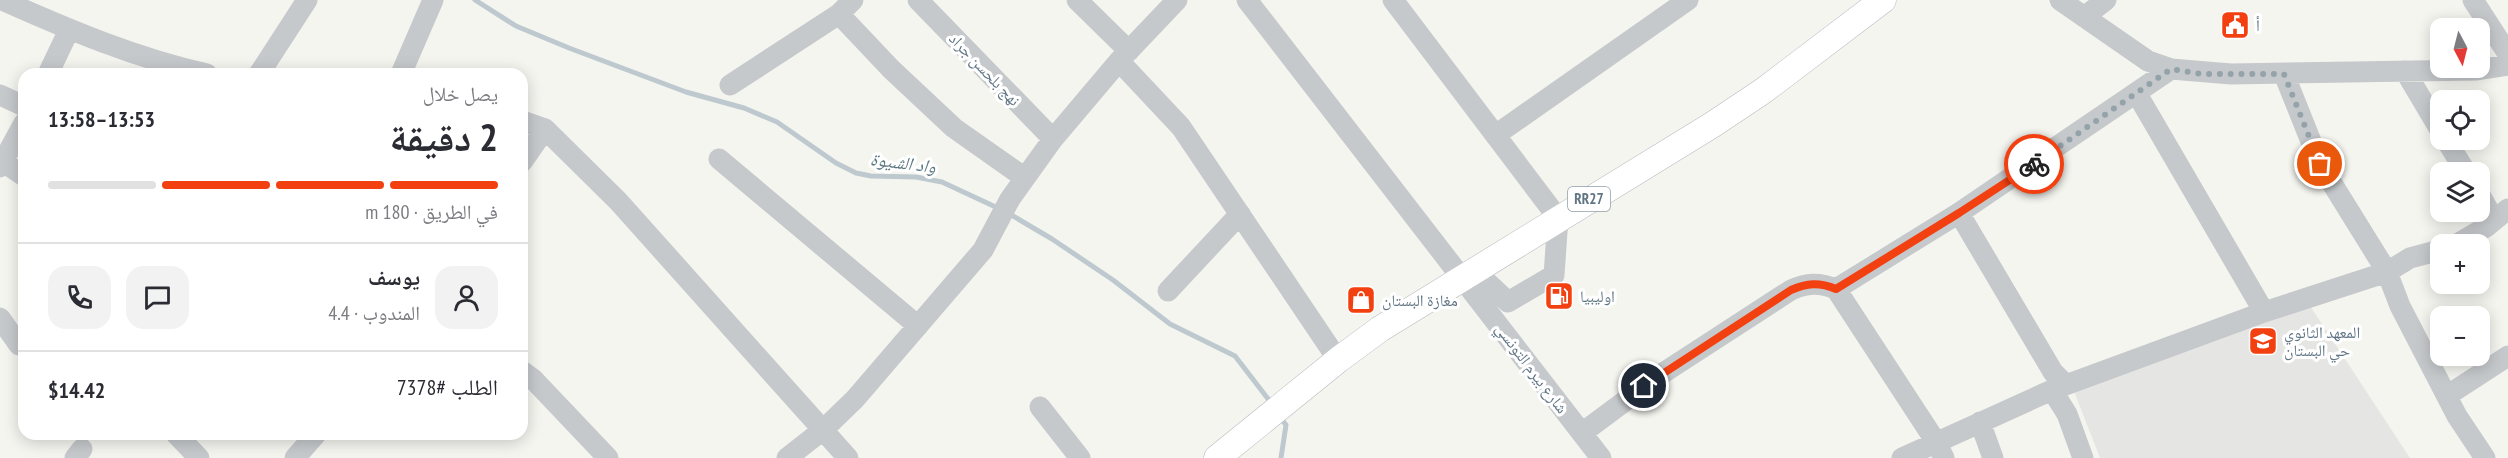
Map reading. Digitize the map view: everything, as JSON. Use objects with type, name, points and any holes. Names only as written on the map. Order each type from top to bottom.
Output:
[{"type":"main road","name":"RR27","points":[[1217,458],[1380,329],[1662,156],[1763,91],[1883,0]]},
{"type":"street","points":[[2,0],[69,30],[161,63],[182,68]]},
{"type":"street","points":[[263,68],[307,0]]},
{"type":"street","points":[[404,68],[432,0]]},
{"type":"street","name":"نهج بلحسن جراد","points":[[918,0],[1053,139]]},
{"type":"street","points":[[1077,0],[1181,127],[1338,360]]},
{"type":"street","points":[[787,458],[824,429],[855,399],[983,250],[1010,200],[1053,139],[1124,56],[1177,0]]},
{"type":"street","points":[[1246,0],[1469,273],[1508,302],[1554,275],[1558,218],[1394,0]]},
{"type":"street","points":[[1497,134],[1688,0]]},
{"type":"street","points":[[2060,0],[2148,62],[2171,69],[2202,74],[2477,70],[2508,65]]},
{"type":"street","points":[[2084,17],[2106,0]]},
{"type":"street","points":[[2473,0],[2508,54]]},
{"type":"street","points":[[730,85],[846,7],[891,69],[954,128],[1025,178]]},
{"type":"street","points":[[51,68],[69,30]]},
{"type":"street","points":[[1836,289],[1959,213],[2171,69]]},
{"type":"street","points":[[2405,71],[2430,113]]},
{"type":"street","points":[[2284,74],[2320,164],[2387,272],[2400,306],[2448,394],[2457,416],[2485,458]]},
{"type":"street","points":[[2137,94],[2264,312]]},
{"type":"street","points":[[0,95],[18,103]]},
{"type":"street","points":[[528,123],[545,129],[618,201],[848,458]]},
{"type":"street","points":[[528,153],[545,129]]},
{"type":"street","points":[[18,134],[1,165],[18,173]]},
{"type":"street","points":[[719,159],[918,326]]},
{"type":"street","points":[[1959,213],[2053,372],[2084,458]]},
{"type":"street","points":[[1168,291],[1240,214]]},
{"type":"street","points":[[2472,234],[2501,214]]},
{"type":"street","points":[[1902,458],[1940,450],[1980,422],[2059,388],[2264,312],[2387,272],[2410,258],[2430,253]]},
{"type":"street","name":"شارع بيرم التونسي","points":[[1469,273],[1601,458]]},
{"type":"street","points":[[1582,433],[1659,375],[1791,290],[1811,284],[1825,284],[1836,289],[1940,450]]},
{"type":"street","points":[[0,318],[18,342]]},
{"type":"street","points":[[0,335],[18,345]]},
{"type":"street","points":[[2448,394],[2508,356]]},
{"type":"street","points":[[528,375],[608,458]]},
{"type":"street","points":[[1040,407],[1080,458]]},
{"type":"street","points":[[1980,422],[1993,458]]},
{"type":"street","points":[[182,440],[199,458]]},
{"type":"street","points":[[295,458],[311,440]]},
{"type":"shaded area","name":"المعهد الثانوي حي البستان","points":[[2307,301],[2410,458],[2100,458],[2075,394],[2078,382]]},
{"type":"waterway","name":"واد الشيوة","points":[[475,0],[516,26],[569,48],[686,92],[744,108],[777,122],[836,163],[856,173],[871,176],[916,177],[942,182],[1000,209]]},
{"type":"waterway","name":"واد الشيوة","points":[[1008,213],[1113,280],[1170,324],[1235,356],[1272,404]]},
{"type":"waterway","name":"واد الشيوة","points":[[1280,417],[1286,425],[1281,458]]},
{"type":"way so far","points":[[2034,164],[2171,69],[2202,74],[2284,74],[2320,164]]},
{"type":"place","name":"أ","points":[[2235,25]]},
{"type":"place","name":"اوليبيا","points":[[1559,296]]},
{"type":"place","name":"مغازة البستان","points":[[1361,300]]},
{"type":"place","name":"المعهد الثانوي حي البستان","points":[[2263,341]]},
{"type":"route","points":[[1644,386],[1791,290],[1811,284],[1825,284],[1836,289],[2034,164]]}]
